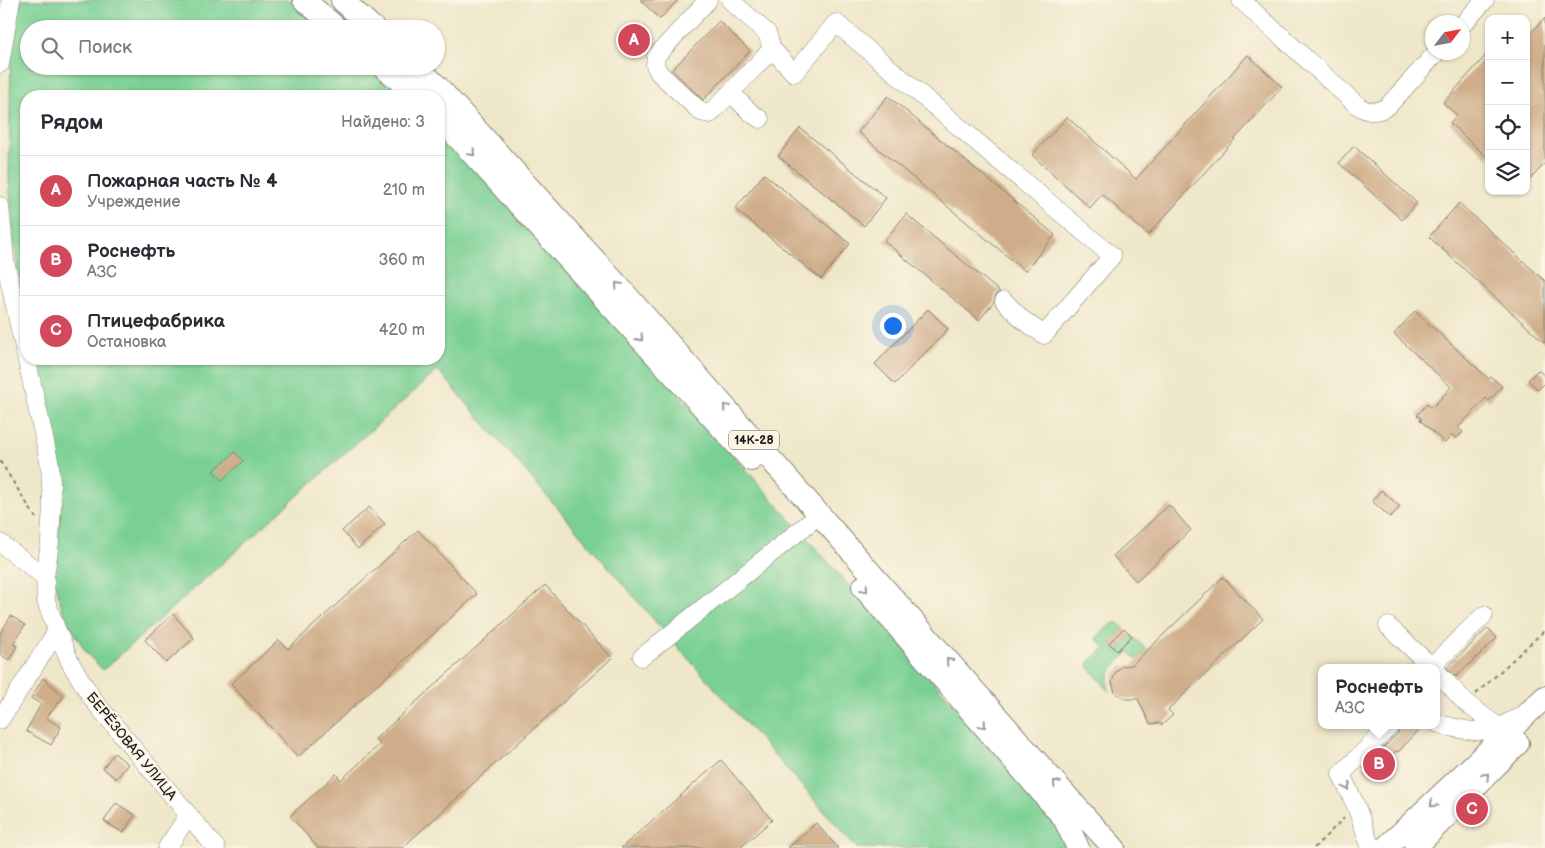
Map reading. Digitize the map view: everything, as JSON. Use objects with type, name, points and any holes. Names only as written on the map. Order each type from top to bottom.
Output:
[{"type":"main road","points":[[304,0],[327,20]]},
{"type":"main road","points":[[342,0],[364,20]]},
{"type":"main road","points":[[393,75],[411,90]]},
{"type":"main road","name":"14К-28","points":[[424,75],[440,90]]},
{"type":"main road","name":"14К-28","points":[[445,96],[621,289],[1114,848]]},
{"type":"main road","name":"14К-28","points":[[445,124],[809,523],[1064,818]]},
{"type":"main road","points":[[1385,848],[1503,731],[1541,707]]},
{"type":"main road","points":[[1415,848],[1541,707]]},
{"type":"main road","points":[[1064,818],[1078,848]]},
{"type":"main road","points":[[1064,818],[1091,848]]},
{"type":"main road","points":[[1088,820],[1120,848]]},
{"type":"street","points":[[0,64],[11,0]]},
{"type":"street","points":[[708,0],[656,56],[655,65],[658,74],[701,112],[710,114],[772,49]]},
{"type":"street","points":[[730,0],[767,32],[772,49],[794,73],[836,23],[1112,256],[1044,335],[1024,320],[1004,301]]},
{"type":"street","points":[[1241,0],[1358,106],[1366,111],[1381,111],[1388,106],[1430,60]]},
{"type":"street","points":[[1470,16],[1485,0]]},
{"type":"street","points":[[731,93],[760,119]]},
{"type":"street","name":"БЕРЁЗОВАЯ УЛИЦА","points":[[0,206],[2,262],[20,338]]},
{"type":"street","name":"БЕРЁЗОВАЯ УЛИЦА","points":[[26,365],[50,465],[52,503],[50,542],[45,577],[46,600],[58,631],[71,664],[94,702],[216,848]]},
{"type":"street","points":[[642,657],[809,523]]},
{"type":"street","points":[[0,543],[45,577]]},
{"type":"street","points":[[1439,664],[1484,616]]},
{"type":"street","points":[[1388,626],[1429,664]]},
{"type":"street","points":[[0,720],[58,631]]},
{"type":"street","points":[[1440,675],[1466,703],[1503,731]]},
{"type":"street","points":[[1440,724],[1467,731],[1503,731]]},
{"type":"street","points":[[1371,848],[1356,806],[1341,774],[1386,729]]},
{"type":"street","points":[[167,848],[188,816]]},
{"type":"path","points":[[0,461],[50,542]]},
{"type":"path","points":[[1466,703],[1545,630]]},
{"type":"path","points":[[1314,848],[1356,806]]},
{"type":"green space","points":[[21,0],[293,0],[316,20],[20,20],[20,75],[382,75],[400,90],[20,90],[20,281],[16,260],[9,181],[11,44]]},
{"type":"green space","points":[[445,131],[1063,829],[1071,848],[857,848],[654,620],[438,370],[103,670],[87,654],[64,615],[53,576],[62,503],[36,365],[445,365]]},
{"type":"green space","points":[[1116,622],[1124,628],[1109,643],[1117,651],[1132,636],[1147,650],[1137,659],[1129,652],[1116,664],[1108,679],[1109,691],[1088,665],[1105,648],[1096,638]]},
{"type":"building","points":[[640,0],[678,0],[660,19]]},
{"type":"building","points":[[1545,18],[1545,163],[1530,180],[1530,60],[1530,34]]},
{"type":"building","points":[[719,21],[750,51],[703,100],[672,70]]},
{"type":"building","points":[[1248,55],[1282,87],[1148,235],[1102,194],[1090,208],[1032,155],[1067,117],[1136,179]]},
{"type":"building","points":[[1485,56],[1485,155],[1450,123],[1457,115],[1443,103]]},
{"type":"building","points":[[888,96],[1055,235],[1025,271],[858,132]]},
{"type":"building","points":[[800,128],[886,198],[864,226],[778,156]]},
{"type":"building","points":[[1354,146],[1417,203],[1402,220],[1339,163]]},
{"type":"building","points":[[764,174],[850,244],[821,279],[735,209]]},
{"type":"building","points":[[1459,203],[1545,281],[1545,343],[1429,237]]},
{"type":"building","points":[[906,214],[1000,292],[996,294],[994,302],[979,320],[884,241]]},
{"type":"building","points":[[928,309],[948,329],[895,384],[875,364]]},
{"type":"building","points":[[1415,311],[1489,379],[1491,377],[1502,386],[1489,401],[1486,398],[1458,428],[1463,432],[1456,439],[1452,435],[1445,443],[1417,415],[1427,404],[1432,408],[1451,387],[1394,334]]},
{"type":"building","points":[[1538,370],[1545,376],[1545,383],[1538,390],[1528,380]]},
{"type":"building","points":[[235,452],[243,461],[222,480],[213,471]]},
{"type":"building","points":[[1381,490],[1400,507],[1390,517],[1372,501]]},
{"type":"building","points":[[1169,505],[1191,530],[1136,581],[1113,556]]},
{"type":"building","points":[[369,507],[385,524],[358,549],[342,531]]},
{"type":"building","points":[[418,530],[477,594],[298,757],[231,684],[279,640],[288,649]]},
{"type":"building","points":[[1223,577],[1263,619],[1168,710],[1173,715],[1162,725],[1159,723],[1150,724],[1138,699],[1125,699],[1115,692],[1112,682],[1115,673],[1122,666],[1132,665]]},
{"type":"building","points":[[545,585],[612,658],[402,848],[318,848],[290,816],[336,774],[341,780],[380,744],[375,739]]},
{"type":"building","points":[[173,614],[194,638],[166,663],[145,640]]},
{"type":"building","points":[[11,616],[25,625],[13,644],[17,646],[9,660],[0,654],[0,634]]},
{"type":"building","points":[[1124,628],[1132,636],[1117,651],[1109,643]]},
{"type":"building","points":[[1488,628],[1497,638],[1456,677],[1447,668]]},
{"type":"building","points":[[43,678],[64,696],[46,718],[61,727],[51,745],[26,731],[41,704],[31,698]]},
{"type":"building","points":[[1400,729],[1420,729],[1371,776],[1363,768],[1398,733]]},
{"type":"building","points":[[114,753],[128,764],[116,779],[103,768]]},
{"type":"building","points":[[721,760],[772,820],[740,848],[621,848]]},
{"type":"building","points":[[116,803],[135,815],[123,833],[104,821]]},
{"type":"building","points":[[816,823],[838,848],[788,848]]},
{"type":"place","name":"Пожарная часть № 4","points":[[634,40]]},
{"type":"place","name":"Роснефть","points":[[1379,764]]},
{"type":"place","name":"Птицефабрика","points":[[1472,809]]}]
